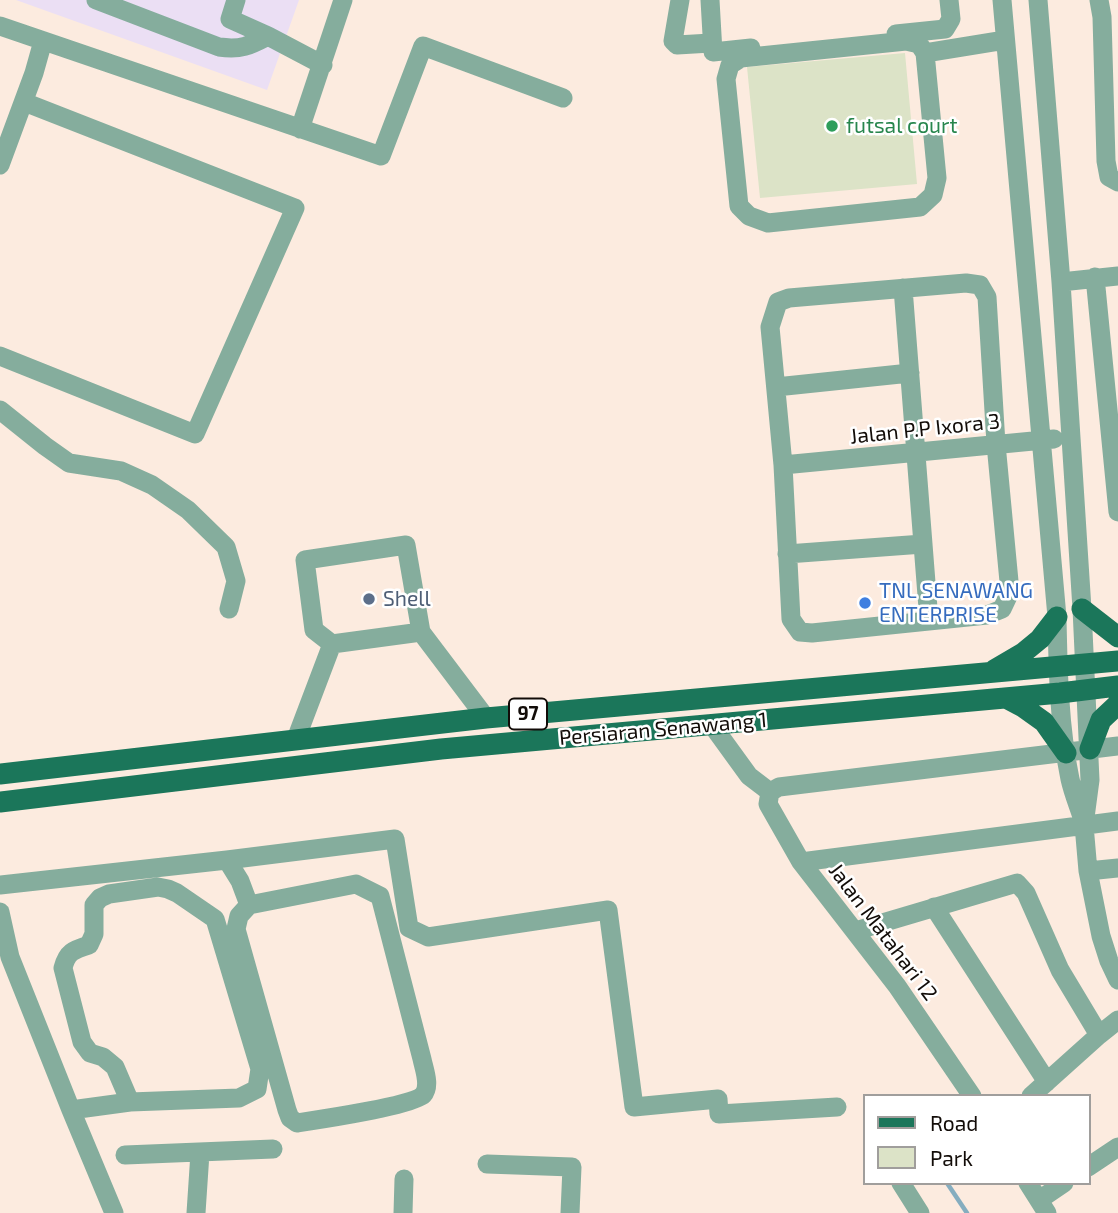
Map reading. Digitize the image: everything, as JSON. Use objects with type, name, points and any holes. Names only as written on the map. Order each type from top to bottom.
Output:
[{"type":"main road","points":[[1082,609],[1118,638]]},
{"type":"main road","points":[[989,673],[1023,653],[1040,639],[1057,617]]},
{"type":"main road","name":"Persiaran Senawang 1","points":[[5,771],[486,718],[1118,661]]},
{"type":"main road","name":"Persiaran Senawang 1","points":[[0,802],[441,749],[1118,686]]},
{"type":"main road","points":[[1006,698],[1044,722],[1066,753]]},
{"type":"main road","points":[[1090,749],[1101,720],[1118,704]]},
{"type":"main road","points":[[0,820],[31,800]]},
{"type":"street","points":[[96,0],[219,47],[236,49],[268,36]]},
{"type":"street","points":[[236,0],[230,19],[323,65]]},
{"type":"street","points":[[300,129],[343,0]]},
{"type":"street","points":[[680,0],[673,41],[677,46],[711,43]]},
{"type":"street","points":[[710,0],[711,43],[715,52],[945,29],[951,19],[949,0]]},
{"type":"street","points":[[1002,0],[1042,440],[1057,617],[1059,693],[1066,753],[1071,782],[1084,825],[1088,871],[1101,936],[1113,961],[1118,980]]},
{"type":"street","points":[[1038,0],[1061,282],[1090,749],[1090,780],[1084,825]]},
{"type":"street","points":[[1106,10],[1106,161],[1109,177],[1118,182]]},
{"type":"street","points":[[0,26],[381,156],[423,47],[563,98]]},
{"type":"street","points":[[925,53],[1005,40]]},
{"type":"street","points":[[0,165],[5,135],[24,102],[43,41]]},
{"type":"street","points":[[906,41],[919,44],[925,53],[937,178],[933,195],[920,207],[768,223],[749,216],[739,206],[726,79],[730,65],[741,58],[906,41]]},
{"type":"street","points":[[0,356],[195,434],[295,208],[24,102]]},
{"type":"street","points":[[1061,282],[1118,276]]},
{"type":"street","points":[[1095,277],[1118,512]]},
{"type":"street","points":[[966,283],[980,285],[987,298],[996,444],[1010,592],[1002,609],[987,615],[800,632],[791,619],[783,465],[770,327],[778,302],[789,298],[903,288],[966,283]]},
{"type":"street","points":[[903,288],[929,621]]},
{"type":"street","points":[[776,387],[910,373]]},
{"type":"street","points":[[0,410],[69,463],[121,471],[152,485],[188,510],[226,547],[236,581],[229,609]]},
{"type":"street","name":"Jalan P.P Ixora 3","points":[[783,465],[1071,437]]},
{"type":"street","points":[[787,554],[923,544]]},
{"type":"street","points":[[421,632],[331,644],[314,630],[305,560],[406,545],[421,632],[486,718]]},
{"type":"street","points":[[296,739],[331,644]]},
{"type":"street","points":[[712,725],[749,776],[770,792],[779,787],[1118,746]]},
{"type":"street","name":"Jalan Matahari 12","points":[[770,792],[768,803],[801,862],[897,986],[971,1094]]},
{"type":"street","points":[[801,862],[1118,821]]},
{"type":"street","points":[[0,885],[395,839],[409,928],[428,937],[607,910],[634,1107],[718,1099],[719,1114],[837,1107]]},
{"type":"street","points":[[227,860],[240,881],[249,905]]},
{"type":"street","points":[[1088,871],[1118,868]]},
{"type":"street","points":[[855,931],[1017,883],[1026,893],[1060,970],[1099,1035]]},
{"type":"street","points":[[356,884],[380,896],[422,1059],[427,1085],[425,1094],[404,1103],[321,1119],[297,1123],[290,1118],[236,929],[239,916],[249,905],[356,884]]},
{"type":"street","points":[[71,1110],[130,1102],[239,1098],[257,1089],[260,1069],[215,919],[177,893],[158,887],[109,894],[100,898],[94,905],[94,934],[89,945],[66,956],[63,968],[82,1042],[90,1053],[103,1057],[115,1067],[130,1102]]},
{"type":"street","points":[[934,907],[1047,1082]]},
{"type":"street","points":[[0,912],[10,957],[114,1213]]},
{"type":"street","points":[[1033,1094],[1118,1020]]},
{"type":"street","points":[[1090,1166],[1118,1147]]},
{"type":"street","points":[[125,1155],[273,1149]]},
{"type":"street","points":[[196,1213],[200,1153]]},
{"type":"street","points":[[486,1164],[572,1167],[570,1213]]},
{"type":"street","points":[[403,1213],[404,1179]]},
{"type":"street","points":[[902,1185],[920,1213]]},
{"type":"street","points":[[1029,1185],[1043,1207],[1062,1185]]},
{"type":"shaded area","points":[[16,0],[299,0],[267,90]]},
{"type":"green space","name":"futsal court","points":[[905,53],[917,184],[760,198],[747,67]]},
{"type":"waterway","points":[[948,1185],[967,1213]]},
{"type":"place","name":"futsal court","points":[[832,126]]},
{"type":"place","name":"Shell","points":[[369,599]]},
{"type":"place","name":"TNL SENAWANG ENTERPRISE","points":[[865,603]]}]
